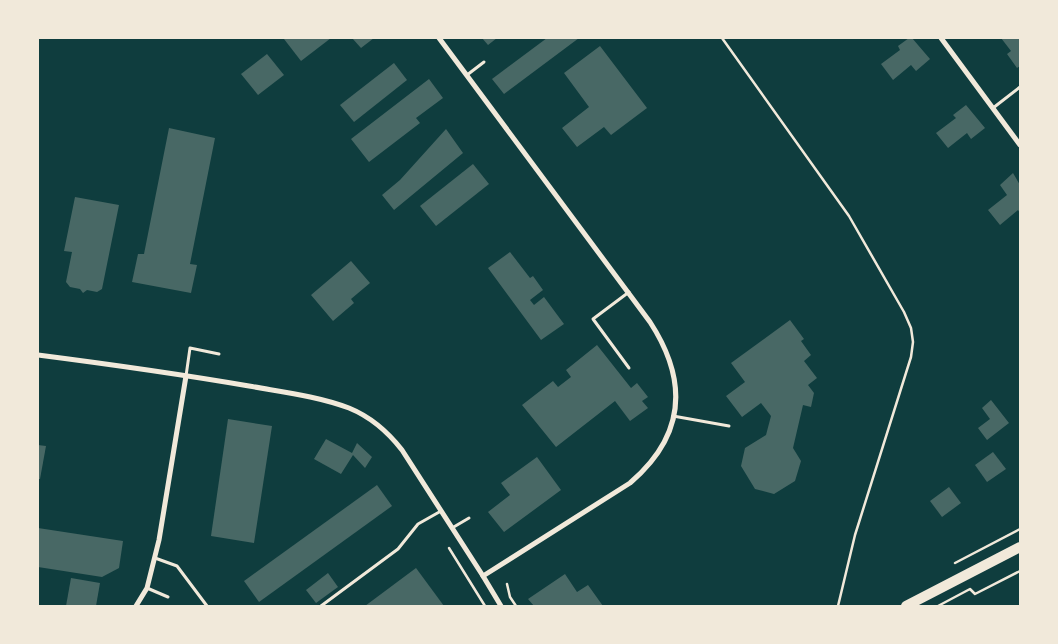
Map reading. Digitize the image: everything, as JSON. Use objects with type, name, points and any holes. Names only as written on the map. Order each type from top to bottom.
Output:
[{"type":"main road","points":[[906,606],[1020,547]]},
{"type":"street","points":[[439,38],[629,292],[661,340],[670,361],[676,385],[670,431],[661,450],[647,469],[630,483],[483,576]]},
{"type":"street","points":[[941,38],[1020,145]]},
{"type":"street","points":[[38,356],[186,376],[315,398],[351,409],[378,424],[392,437],[501,606]]},
{"type":"street","points":[[136,606],[147,588],[159,540],[186,376]]},
{"type":"lane","points":[[467,75],[484,62]]},
{"type":"lane","points":[[993,108],[1020,87]]},
{"type":"lane","points":[[629,292],[593,319],[629,368]]},
{"type":"lane","points":[[186,376],[190,348],[219,354]]},
{"type":"lane","points":[[673,416],[729,426]]},
{"type":"lane","points":[[321,606],[398,549],[418,524],[441,511]]},
{"type":"lane","points":[[452,528],[469,518]]},
{"type":"lane","points":[[154,558],[176,566],[207,606]]},
{"type":"lane","points":[[147,588],[168,597]]},
{"type":"path","points":[[722,38],[849,216],[904,312],[911,328],[913,342],[911,357],[855,535],[838,606]]},
{"type":"path","points":[[955,563],[1020,529]]},
{"type":"path","points":[[449,548],[485,606]]},
{"type":"path","points":[[938,606],[970,590],[975,594],[1020,572]]},
{"type":"path","points":[[507,584],[510,597],[516,606]]},
{"type":"building","points":[[331,38],[301,61],[284,39]]},
{"type":"building","points":[[352,38],[374,38],[361,48]]},
{"type":"building","points":[[482,38],[497,38],[488,45]]},
{"type":"building","points":[[547,38],[579,38],[504,94],[492,79]]},
{"type":"building","points":[[912,38],[930,59],[916,71],[911,65],[893,80],[881,64],[900,50],[898,46]]},
{"type":"building","points":[[1001,38],[1020,38],[1020,66],[1017,68],[1007,54],[1011,51]]},
{"type":"building","points":[[600,46],[647,108],[611,135],[604,127],[577,147],[562,128],[589,107],[564,73]]},
{"type":"building","points":[[267,54],[284,75],[258,95],[241,74]]},
{"type":"building","points":[[394,63],[407,80],[354,122],[340,105]]},
{"type":"building","points":[[429,79],[443,98],[416,118],[420,123],[369,162],[351,139]]},
{"type":"building","points":[[966,105],[985,128],[971,139],[967,133],[948,148],[936,133],[956,118],[953,115]]},
{"type":"building","points":[[169,128],[215,138],[190,264],[197,265],[191,293],[132,282],[138,254],[144,254]]},
{"type":"building","points":[[446,129],[463,153],[394,210],[382,195],[400,180]]},
{"type":"building","points":[[473,164],[489,184],[436,226],[420,206]]},
{"type":"building","points":[[1013,173],[1020,185],[1020,213],[1018,210],[1000,225],[988,210],[1007,195],[1000,185]]},
{"type":"building","points":[[75,197],[119,205],[102,289],[97,292],[87,290],[83,293],[80,289],[70,287],[66,282],[72,252],[64,251]]},
{"type":"building","points":[[510,252],[530,278],[533,276],[543,290],[530,300],[534,305],[544,297],[564,324],[541,340],[488,268]]},
{"type":"building","points":[[351,261],[370,283],[351,299],[354,303],[333,321],[311,295]]},
{"type":"building","points":[[790,320],[804,339],[801,341],[811,355],[804,361],[817,378],[808,385],[814,393],[811,407],[803,405],[793,448],[801,461],[795,481],[774,494],[755,489],[741,466],[745,448],[766,435],[771,416],[761,403],[742,417],[726,396],[745,382],[731,363]]},
{"type":"building","points":[[597,345],[631,388],[637,383],[648,397],[642,401],[648,408],[630,421],[615,401],[556,447],[522,405],[553,381],[558,387],[571,377],[566,370]]},
{"type":"building","points":[[991,400],[1009,423],[987,440],[978,428],[990,419],[982,408]]},
{"type":"building","points":[[228,419],[272,426],[254,543],[211,536]]},
{"type":"building","points":[[326,439],[352,453],[357,443],[372,457],[365,468],[353,455],[341,474],[314,459]]},
{"type":"building","points":[[38,445],[46,446],[40,479],[38,479]]},
{"type":"building","points":[[993,452],[1006,469],[987,482],[975,465]]},
{"type":"building","points":[[537,457],[561,490],[504,532],[488,512],[510,495],[501,483]]},
{"type":"building","points":[[377,485],[392,506],[259,602],[244,581]]},
{"type":"building","points":[[949,487],[961,503],[942,517],[930,501]]},
{"type":"building","points":[[38,528],[123,541],[119,568],[102,577],[38,567]]},
{"type":"building","points":[[416,568],[444,606],[365,606]]},
{"type":"building","points":[[328,573],[338,587],[316,603],[306,590]]},
{"type":"building","points":[[565,574],[577,592],[588,585],[603,606],[534,606],[528,599]]},
{"type":"building","points":[[71,578],[100,583],[96,606],[66,606]]}]
